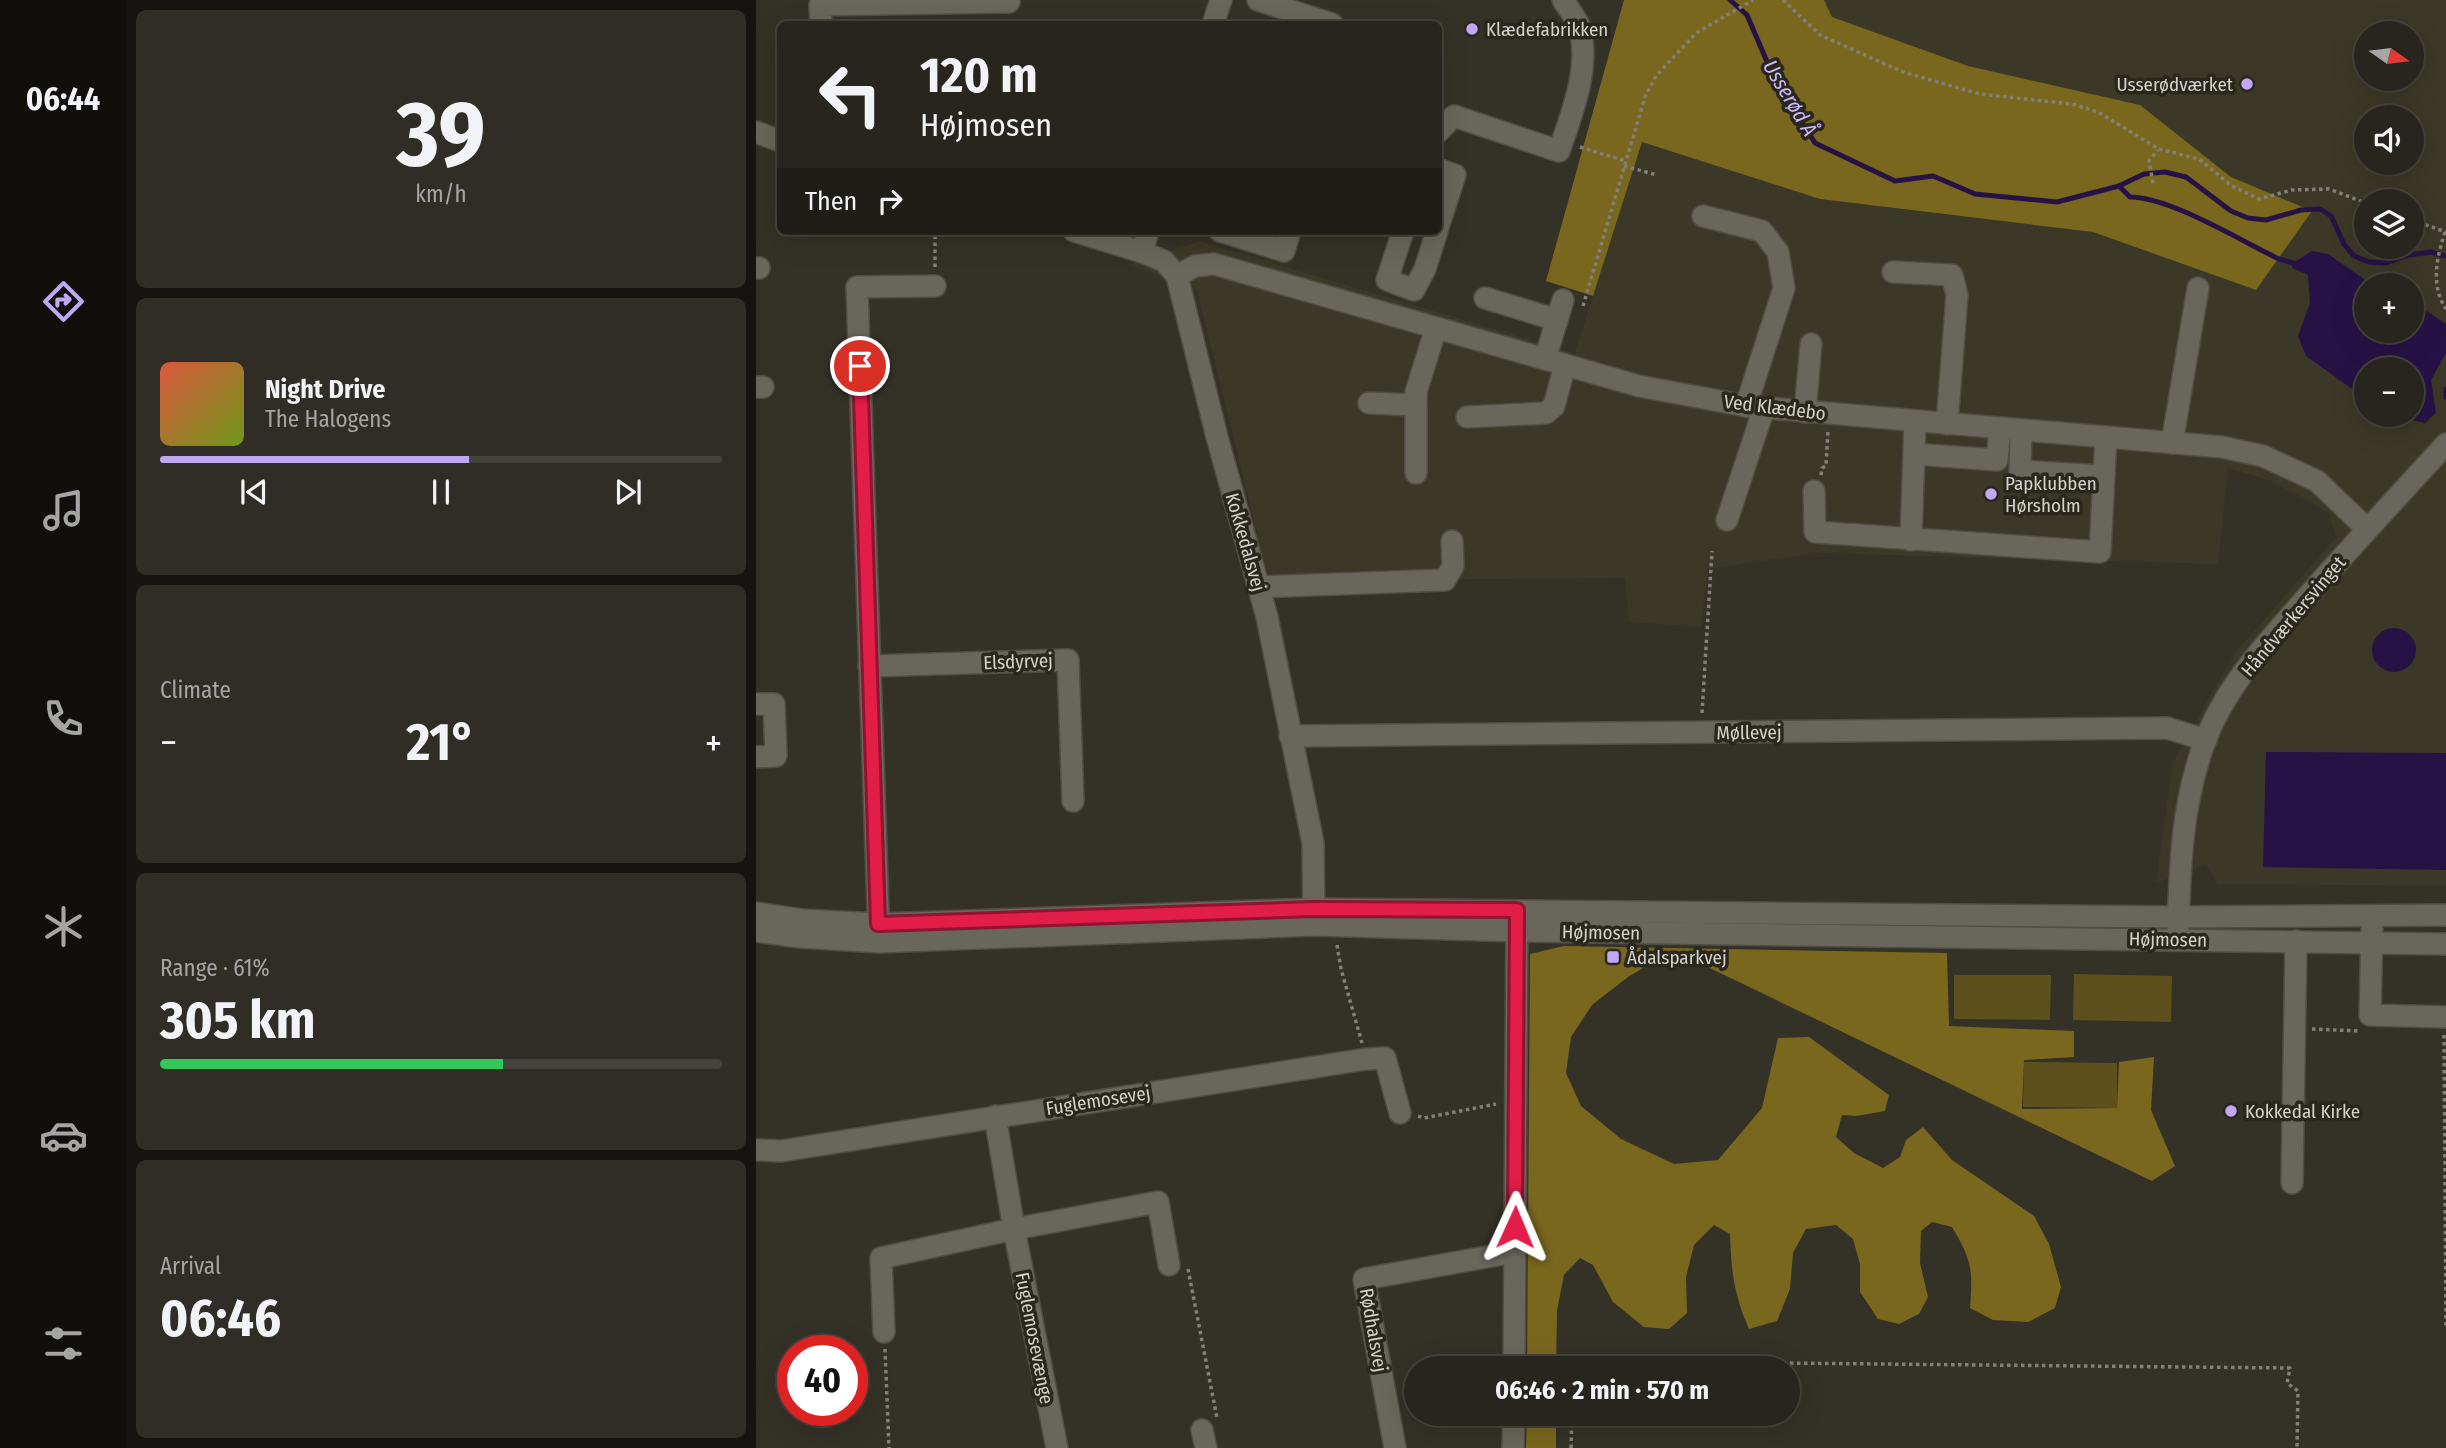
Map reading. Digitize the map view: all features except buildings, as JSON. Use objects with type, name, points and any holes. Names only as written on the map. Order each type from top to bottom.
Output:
[{"type":"street","points":[[1214,21],[1222,0]]},
{"type":"street","points":[[1258,0],[1323,21]]},
{"type":"street","points":[[1442,128],[1454,116],[1559,151],[1577,97],[1582,63],[1580,27],[1563,0]]},
{"type":"street","points":[[821,21],[820,5],[1009,2]]},
{"type":"street","points":[[756,132],[777,140]]},
{"type":"street","points":[[1442,170],[1455,175],[1442,216]]},
{"type":"street","points":[[1703,216],[1762,231],[1778,252],[1784,288],[1727,520]]},
{"type":"street","points":[[1087,235],[1164,261],[1177,276]]},
{"type":"street","points":[[1142,252],[1147,235]]},
{"type":"street","points":[[1233,235],[1284,251],[1289,235]]},
{"type":"street","points":[[1402,235],[1387,280],[1414,290],[1425,269],[1436,235]]},
{"type":"street","name":"Ved Klædebo","points":[[1177,276],[1195,266],[1214,264],[1639,386],[1755,407],[2222,447],[2263,456],[2317,481],[2367,529]]},
{"type":"street","points":[[1893,272],[1952,275],[1958,295],[1947,424]]},
{"type":"street","name":"Kokkedalsvej","points":[[1177,276],[1217,437],[1267,617],[1313,843],[1320,920]]},
{"type":"street","points":[[879,933],[857,287],[935,286]]},
{"type":"street","points":[[2172,443],[2198,288]]},
{"type":"street","points":[[1467,417],[1546,412],[1555,407],[1555,362],[1567,311],[1485,298]]},
{"type":"street","points":[[1416,473],[1416,392],[1436,328]]},
{"type":"street","points":[[1805,412],[1811,344]]},
{"type":"street","points":[[1369,403],[1416,405]]},
{"type":"street","points":[[1911,540],[1914,421]]},
{"type":"street","points":[[1914,454],[1997,460],[2010,429]]},
{"type":"street","points":[[2010,429],[2020,471],[2104,476]]},
{"type":"street","points":[[1814,491],[1815,532],[2100,552],[2106,437]]},
{"type":"street","name":"Håndværkersvinget","points":[[2178,940],[2180,847],[2190,794],[2206,740],[2228,696],[2248,664],[2446,444]]},
{"type":"street","points":[[1258,587],[1445,580],[1453,566],[1452,541]]},
{"type":"street","name":"Elsdyrvej","points":[[869,666],[1068,660],[1073,801]]},
{"type":"street","points":[[756,704],[774,704],[776,756],[756,757]]},
{"type":"street","name":"Møllevej","points":[[1290,736],[2167,729],[2206,740]]},
{"type":"street","name":"Højmosen","points":[[756,913],[879,933]]},
{"type":"street","points":[[2372,915],[2370,1016],[2445,1026]]},
{"type":"street","name":"Højmosen","points":[[756,931],[800,937],[1320,920],[2446,915]]},
{"type":"street","points":[[1514,1356],[1517,920]]},
{"type":"street","name":"Højmosen","points":[[1517,920],[2178,940],[2446,944]]},
{"type":"street","points":[[2292,1183],[2296,941]]},
{"type":"street","points":[[1366,1059],[1385,1058],[1401,1113]]},
{"type":"street","name":"Fuglemosevej","points":[[756,1150],[781,1151],[1366,1059]]},
{"type":"street","name":"Fuglemosevænge","points":[[995,1116],[1057,1448]]},
{"type":"street","points":[[884,1332],[881,1258],[1158,1202],[1170,1265]]},
{"type":"street","name":"Rødhalsvej","points":[[1395,1448],[1364,1279],[1514,1252]]},
{"type":"street","points":[[1513,1448],[1514,1426]]},
{"type":"path","points":[[1567,311],[1625,163],[1645,97],[1656,76],[1696,33],[1754,0]]},
{"type":"path","points":[[1783,0],[1820,35],[1903,72],[1980,94],[2072,104],[2098,112],[2159,149],[2199,159],[2232,186],[2259,199],[2292,190],[2329,190],[2354,199]]},
{"type":"path","points":[[1562,142],[1657,175]]},
{"type":"path","points":[[2153,183],[2149,161],[2159,149]]},
{"type":"path","points":[[2424,224],[2445,232],[2436,281],[2440,300],[2446,309]]},
{"type":"path","points":[[935,235],[935,286]]},
{"type":"path","points":[[1814,491],[1820,482],[1822,468],[1826,466],[1829,414]]},
{"type":"path","points":[[1700,732],[1712,551]]},
{"type":"path","points":[[1320,920],[1341,969],[1366,1059]]},
{"type":"path","points":[[2445,1026],[2446,1329]]},
{"type":"path","points":[[1401,1113],[1424,1118],[1500,1103],[1516,1103]]},
{"type":"path","points":[[1170,1265],[1189,1269],[1218,1425],[1204,1439]]},
{"type":"path","points":[[884,1332],[889,1448]]},
{"type":"path","points":[[1800,1363],[2290,1368],[2287,1383],[2298,1391],[2297,1448]]},
{"type":"path","points":[[1571,1448],[1572,1426]]},
{"type":"shaded area","points":[[1624,0],[1824,0],[1832,17],[1968,66],[2140,105],[2231,177],[2312,211],[2256,290],[2093,232],[1820,199],[1642,142],[1593,296],[1546,281]]},
{"type":"shaded area","points":[[1824,0],[2446,0],[2446,886],[2218,884],[2206,865],[2156,883],[2173,762],[2234,654],[2336,537],[2329,514],[2309,501],[2271,481],[2228,468],[2218,564],[1815,553],[1708,569],[1701,627],[1629,622],[1625,578],[1269,581],[1197,290],[1129,265],[1199,241],[1575,353],[1642,142],[1820,199],[2093,232],[2256,290],[2312,211],[2231,177],[2140,105],[1967,66],[1832,17]]},
{"type":"shaded area","points":[[2312,251],[2328,254],[2355,273],[2354,343],[2424,343],[2424,309],[2446,324],[2446,353],[2431,380],[2436,413],[2425,423],[2424,357],[2354,357],[2354,390],[2306,356],[2298,336],[2310,303],[2308,275],[2292,268],[2293,263]]},
{"type":"shaded area","points":[[2394,628],[2410,634],[2416,650],[2410,666],[2394,672],[2378,666],[2372,650],[2378,634]]},
{"type":"shaded area","points":[[2266,752],[2446,753],[2446,870],[2263,867]]},
{"type":"shaded area","points":[[1564,946],[1947,953],[1949,1026],[2074,1031],[2074,1057],[2024,1060],[2022,1109],[2117,1108],[2119,1062],[2154,1057],[2151,1110],[2175,1166],[2152,1181],[1691,959],[1661,957],[1628,977],[1592,1005],[1571,1037],[1566,1073],[1581,1106],[1621,1139],[1674,1164],[1718,1160],[1762,1108],[1778,1038],[1809,1037],[1889,1095],[1885,1111],[1856,1116],[1842,1115],[1836,1137],[1854,1153],[1883,1168],[1900,1157],[1906,1140],[1923,1127],[1952,1160],[2034,1216],[2049,1244],[2061,1287],[2055,1308],[2028,1322],[1993,1320],[1970,1308],[1971,1275],[1964,1248],[1952,1227],[1932,1222],[1921,1231],[1920,1263],[1928,1297],[1919,1314],[1899,1324],[1878,1319],[1860,1292],[1860,1264],[1853,1239],[1836,1225],[1806,1229],[1793,1253],[1790,1289],[1777,1321],[1749,1329],[1734,1282],[1730,1234],[1714,1225],[1694,1245],[1686,1277],[1687,1313],[1669,1329],[1644,1327],[1613,1302],[1593,1265],[1580,1258],[1564,1275],[1557,1310],[1556,1356],[1527,1356],[1530,954]]},
{"type":"shaded area","points":[[2074,974],[2172,976],[2171,1022],[2073,1020]]},
{"type":"shaded area","points":[[1954,975],[2051,975],[2050,1020],[1954,1019]]},
{"type":"shaded area","points":[[2024,1062],[2117,1063],[2117,1108],[2023,1107]]},
{"type":"shaded area","points":[[1527,1426],[1556,1426],[1556,1448],[1526,1448]]},
{"type":"waterway","name":"Usserød Å","points":[[1730,0],[1747,15],[1774,78],[1815,143],[1895,181],[1933,176],[1975,194],[2057,202],[2119,186],[2144,174],[2165,172],[2186,177],[2231,211],[2248,218],[2266,220],[2301,210],[2320,209],[2331,216],[2344,244],[2354,256],[2369,262],[2386,263],[2409,255],[2431,252],[2446,256]]},
{"type":"waterway","points":[[2119,186],[2130,197],[2165,204],[2185,212],[2279,259],[2293,263]]},
{"type":"waterway","name":"Usserød Å","points":[[2446,389],[2446,397]]},
{"type":"place","name":"Klædefabrikken","points":[[1472,29]]},
{"type":"place","name":"Usserødværket","points":[[2247,84]]},
{"type":"place","name":"Papklubben Hørsholm","points":[[1991,494]]},
{"type":"place","name":"Ådalsparkvej","points":[[1613,957]]},
{"type":"place","name":"Kokkedal Kirke","points":[[2231,1111]]},
{"type":"route","points":[[860,366],[878,924],[1314,909],[1517,910],[1515,1227]]}]
